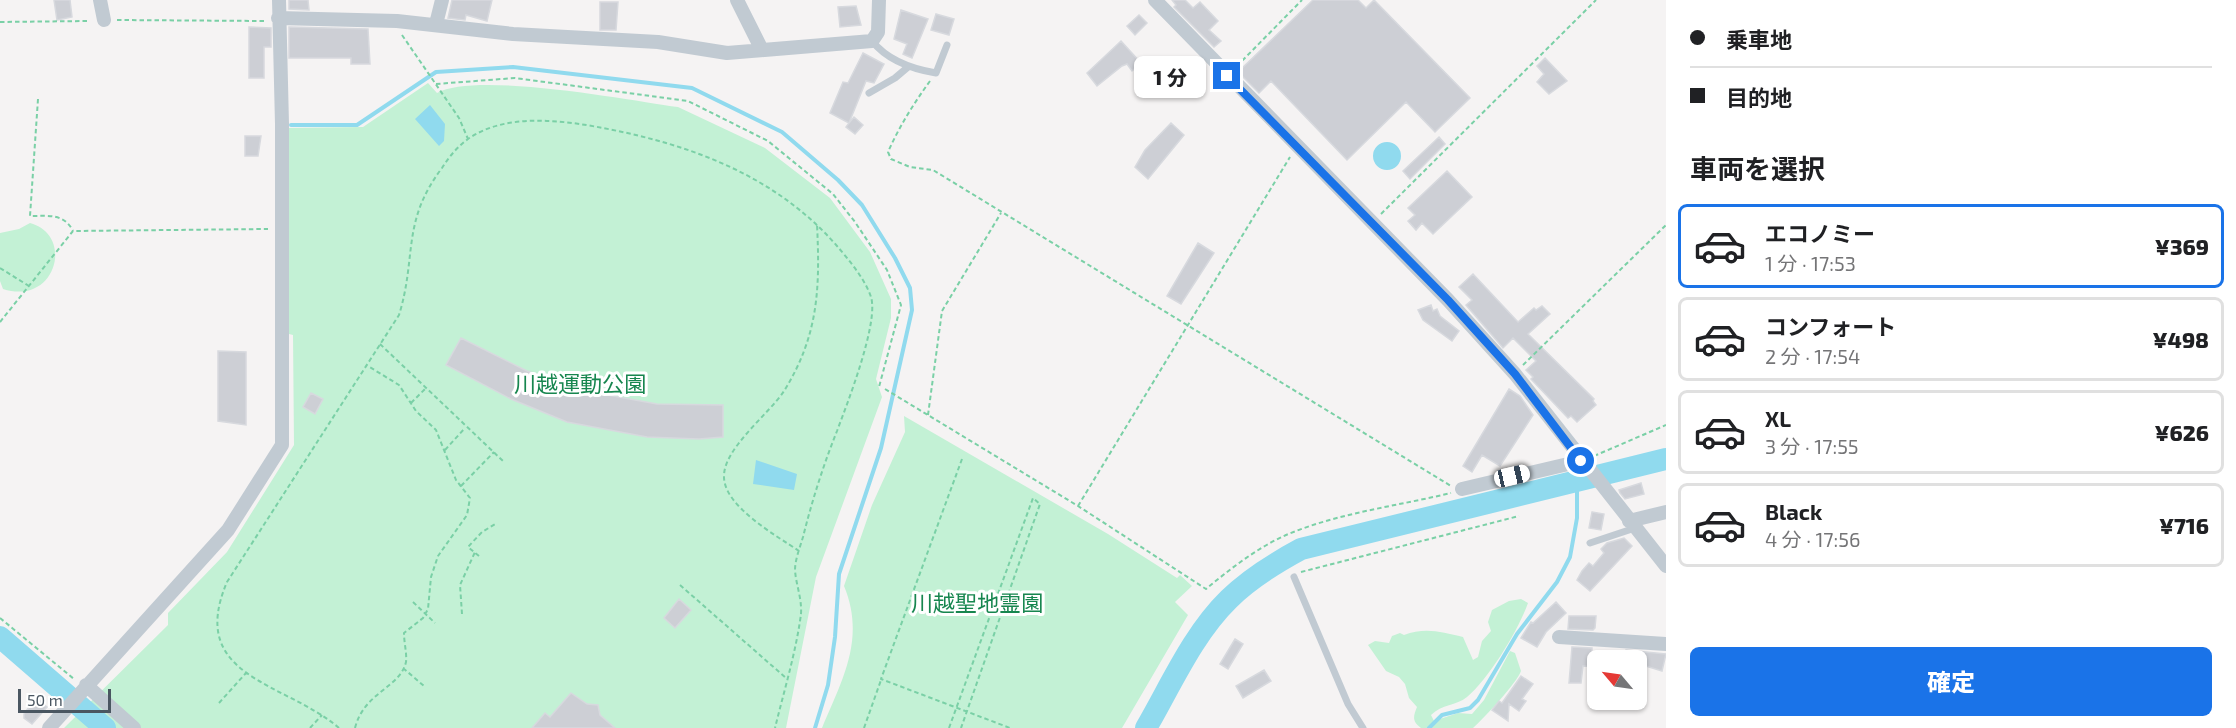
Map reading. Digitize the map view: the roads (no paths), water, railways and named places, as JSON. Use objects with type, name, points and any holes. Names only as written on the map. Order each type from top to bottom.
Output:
[{"type":"street","points":[[100,0],[104,20]]},
{"type":"street","points":[[49,728],[228,530],[282,445],[279,0]]},
{"type":"street","points":[[436,24],[442,0]]},
{"type":"street","points":[[737,0],[762,50]]},
{"type":"street","points":[[279,20],[397,21],[513,34],[658,42],[728,53],[873,41],[878,32],[879,0]]},
{"type":"street","points":[[1155,0],[1373,223],[1515,374],[1582,463],[1666,566]]},
{"type":"street","points":[[1462,489],[1582,463]]},
{"type":"street","points":[[1632,525],[1666,512]]},
{"type":"street","points":[[1560,637],[1666,644]]},
{"type":"street","points":[[83,688],[134,728]]},
{"type":"lane","points":[[873,41],[879,49],[908,67],[936,73],[947,45]]},
{"type":"lane","points":[[869,93],[895,78],[908,67]]},
{"type":"lane","points":[[1590,543],[1632,525]]},
{"type":"lane","points":[[1294,577],[1348,704],[1363,728]]},
{"type":"water","points":[[430,105],[445,124],[444,141],[439,146],[415,119]]},
{"type":"water","points":[[1387,142],[1397,146],[1401,156],[1397,166],[1387,170],[1377,166],[1373,156],[1377,146]]},
{"type":"water","points":[[756,460],[797,474],[794,490],[753,484]]},
{"type":"waterway","points":[[291,125],[357,125],[436,72],[513,67],[692,88],[782,132],[838,180],[862,205],[895,258],[910,288],[912,310],[881,448],[839,574],[835,637],[828,685],[815,728]]},
{"type":"waterway","points":[[1146,728],[1183,660],[1216,613],[1237,591],[1254,578],[1301,549],[1666,459]]},
{"type":"waterway","points":[[1429,728],[1442,715],[1470,708],[1478,700],[1517,634],[1557,582],[1570,557],[1577,518],[1577,482]]},
{"type":"waterway","points":[[0,637],[105,728]]},
{"type":"park label","name":"川越運動公園","points":[[580,384]]},
{"type":"park label","name":"川越聖地霊園","points":[[977,603]]}]
